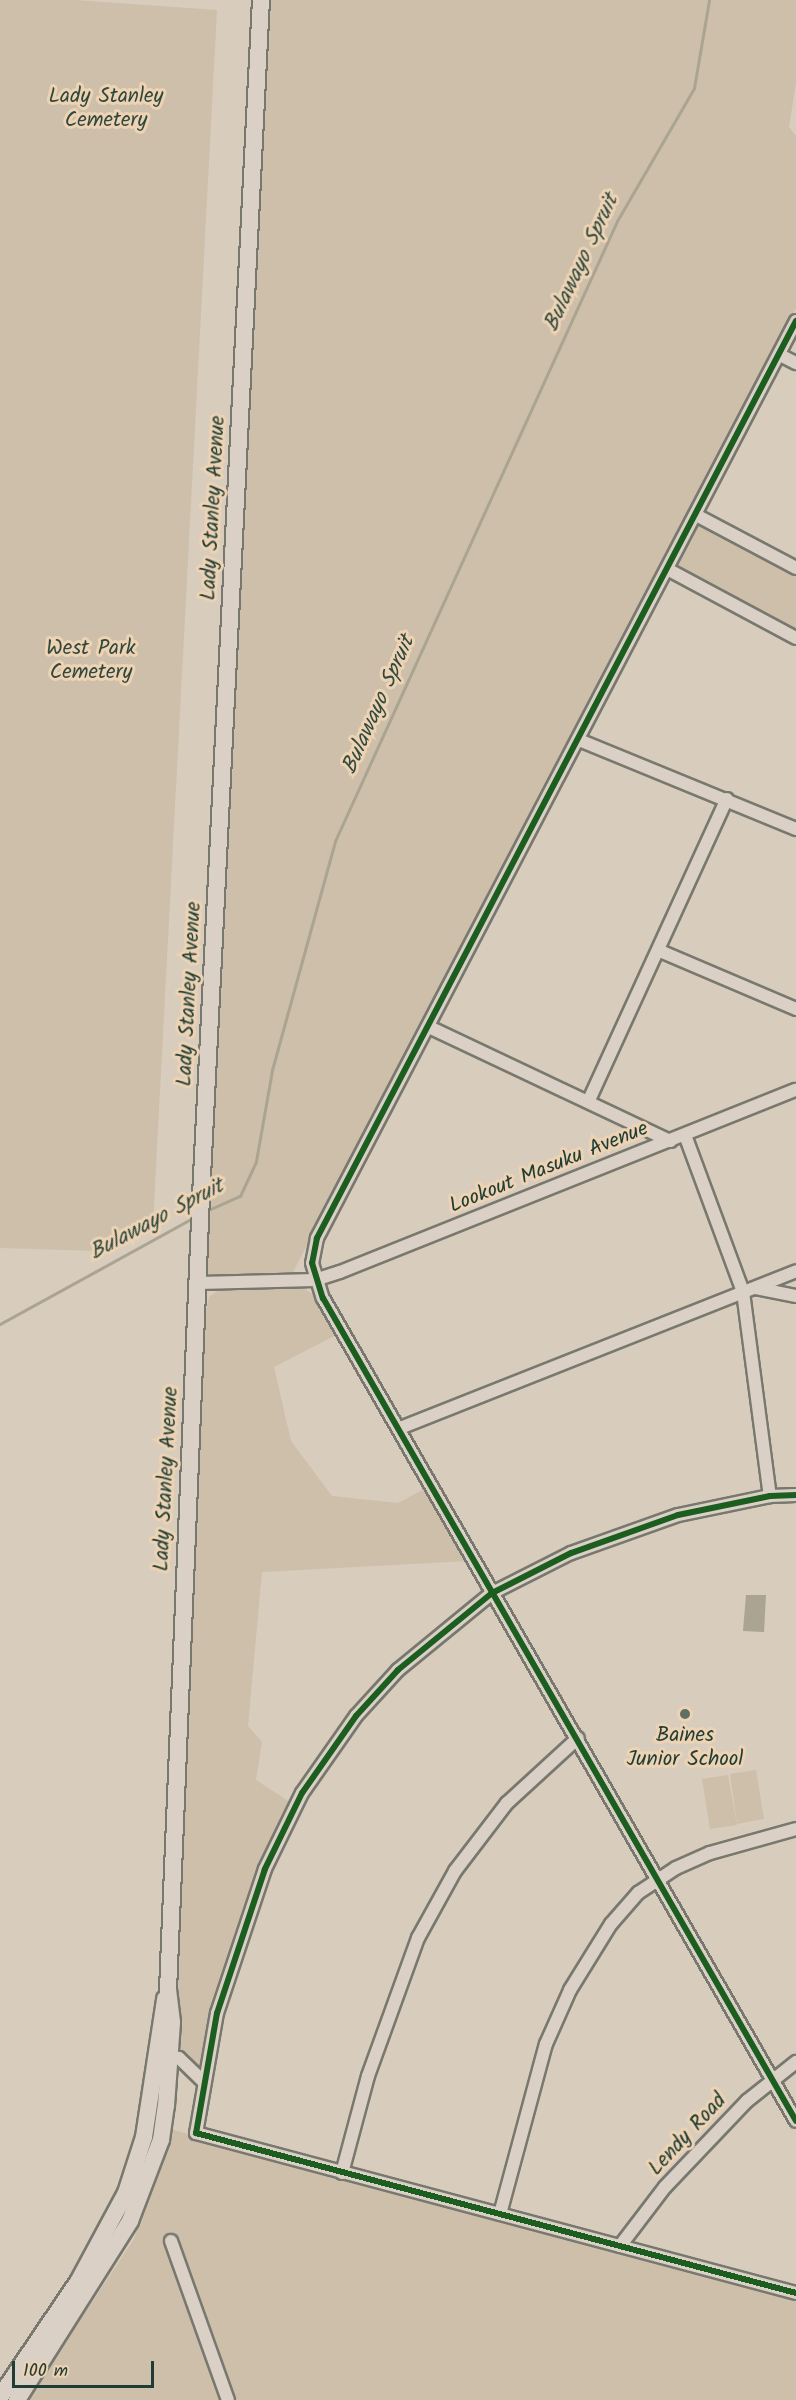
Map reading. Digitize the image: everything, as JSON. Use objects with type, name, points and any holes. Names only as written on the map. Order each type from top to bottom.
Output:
[{"type":"highway","name":"Lady Stanley Avenue","points":[[0,2397],[78,2282],[126,2193],[144,2137],[172,2022],[168,1990],[201,1196],[261,0]]},
{"type":"highway","name":"Lady Stanley Avenue","points":[[17,2400],[91,2289],[147,2184],[161,2140],[163,2055]]},
{"type":"street","points":[[796,321],[669,570],[317,1238],[312,1256],[315,1280],[796,2121]]},
{"type":"street","points":[[780,355],[796,363]]},
{"type":"street","points":[[696,515],[796,568]]},
{"type":"street","points":[[669,570],[796,638]]},
{"type":"street","points":[[579,740],[796,829]]},
{"type":"street","points":[[589,1100],[660,951],[727,799]]},
{"type":"street","points":[[660,951],[796,1010]]},
{"type":"street","points":[[429,1027],[589,1100],[670,1141]]},
{"type":"street","name":"Lookout Masuku Avenue","points":[[199,1283],[315,1280],[796,1090]]},
{"type":"street","points":[[685,1135],[749,1290],[770,1496]]},
{"type":"street","points":[[400,1428],[796,1271]]},
{"type":"street","points":[[749,1290],[796,1296]]},
{"type":"street","points":[[796,1495],[770,1496],[678,1515],[619,1534],[492,1593],[398,1670],[356,1716],[302,1793],[265,1869],[237,1948],[218,2013],[196,2133],[796,2293]]},
{"type":"street","points":[[342,2173],[368,2076],[418,1938],[455,1870],[507,1803],[578,1738]]},
{"type":"street","points":[[500,2214],[539,2065],[570,1990],[611,1924],[656,1879],[710,1852],[796,1829]]},
{"type":"street","points":[[163,2055],[179,2058],[204,2082]]},
{"type":"street","name":"Lendy Road","points":[[620,2246],[665,2187],[771,2078],[796,2062]]},
{"type":"street","points":[[171,2241],[228,2400]]},
{"type":"green space","points":[[0,0],[75,0],[217,10],[153,1224],[98,1251],[0,1248]]},
{"type":"green space","points":[[271,0],[796,0],[796,83],[789,127],[796,136],[796,308],[292,1274],[207,1274]]},
{"type":"green space","points":[[698,524],[796,576],[796,630],[676,567]]},
{"type":"green space","points":[[301,1286],[318,1298],[340,1333],[274,1367],[291,1441],[332,1496],[398,1503],[428,1487],[469,1561],[262,1572],[248,1726],[262,1742],[256,1780],[293,1804],[257,1869],[211,2010],[201,2073],[178,2049],[173,1985],[205,1316],[209,1297],[220,1289]]},
{"type":"green space","points":[[756,1770],[764,1819],[737,1824],[730,1774]]},
{"type":"green space","points":[[728,1775],[737,1825],[710,1829],[702,1779]]},
{"type":"green space","points":[[170,2129],[796,2301],[796,2400],[27,2400],[134,2239]]},
{"type":"shaded area","points":[[746,1595],[766,1595],[764,1632],[743,1631]]},
{"type":"waterway","name":"Bulawayo Spruit","points":[[206,1211],[240,1196],[256,1161],[272,1070],[335,841],[617,221],[694,88],[709,0]]},
{"type":"waterway","name":"Bulawayo Spruit","points":[[0,1324],[195,1217]]},
{"type":"cycle path","points":[[796,321],[317,1238],[312,1263],[323,1298],[796,2121]]},
{"type":"cycle path","points":[[796,1495],[770,1496],[678,1515],[571,1553],[492,1593],[398,1670],[356,1716],[302,1793],[265,1869],[217,2013],[196,2133],[796,2293]]},
{"type":"place","name":"Baines Junior School","points":[[685,1714]]},
{"type":"park label","name":"Lady Stanley Cemetery","points":[[106,109]]},
{"type":"park label","name":"West Park Cemetery","points":[[91,661]]}]
